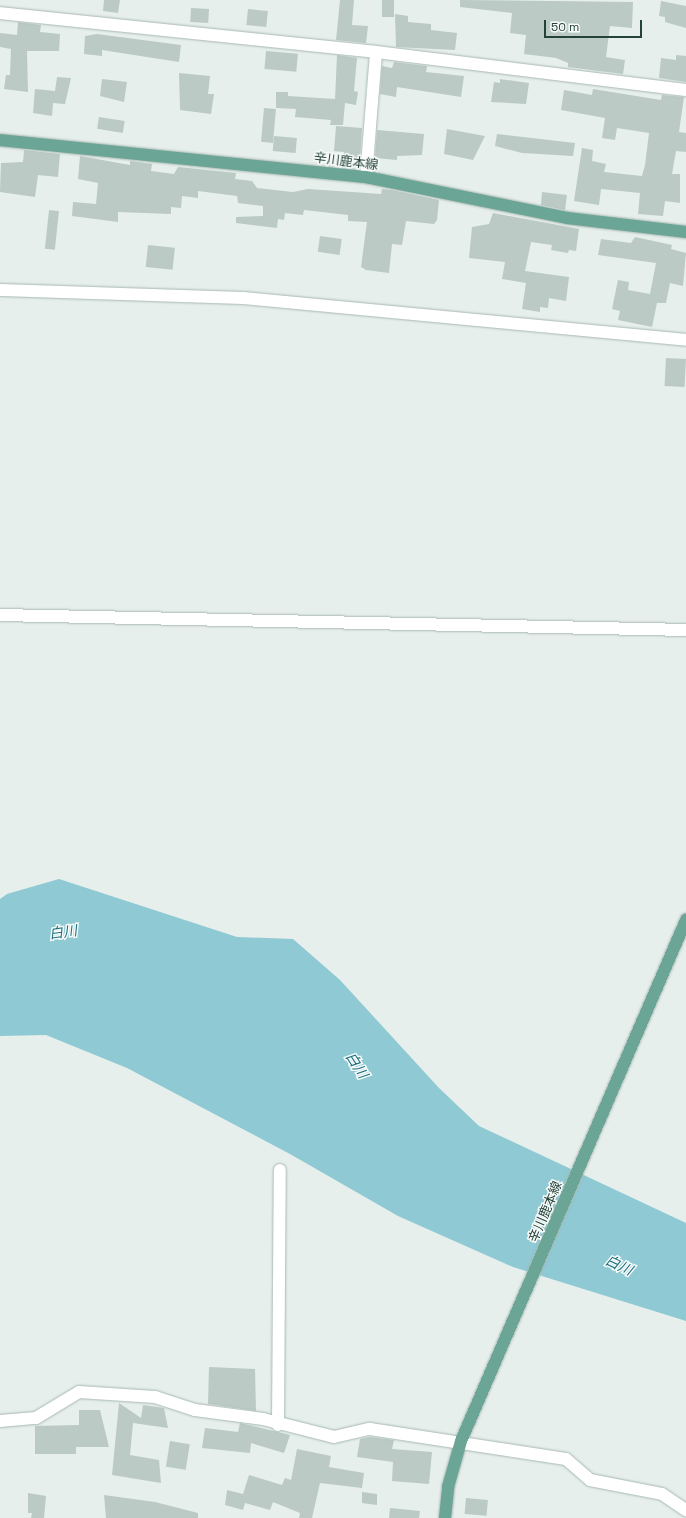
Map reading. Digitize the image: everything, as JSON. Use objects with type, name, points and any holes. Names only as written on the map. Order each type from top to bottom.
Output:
[{"type":"main road","name":"辛川鹿本線","points":[[0,140],[366,177],[567,218],[686,232]]},
{"type":"main road","name":"辛川鹿本線","points":[[445,1518],[448,1487],[461,1441],[523,1301],[686,920]]},
{"type":"street","points":[[0,13],[376,52],[686,90]]},
{"type":"street","points":[[366,177],[376,52]]},
{"type":"street","points":[[0,290],[244,298],[686,340]]},
{"type":"street","points":[[0,615],[686,630]]},
{"type":"street","points":[[278,1425],[280,1170]]},
{"type":"street","points":[[0,1421],[36,1418],[79,1392],[156,1398],[195,1410],[334,1437],[370,1429],[461,1441],[566,1459],[590,1480],[662,1494],[686,1510]]},
{"type":"water","name":"白川","points":[[59,879],[237,937],[293,939],[340,980],[439,1088],[479,1126],[686,1223],[686,1321],[513,1267],[398,1216],[290,1154],[127,1068],[46,1035],[0,1036],[0,899],[7,894]]},
{"type":"building","points":[[104,0],[120,0],[118,13],[103,11]]},
{"type":"building","points":[[340,0],[354,0],[352,25],[368,26],[366,43],[336,40]]},
{"type":"building","points":[[382,0],[394,0],[394,17],[382,17]]},
{"type":"building","points":[[460,0],[633,2],[632,28],[610,26],[606,57],[625,60],[623,74],[568,67],[568,63],[556,58],[524,54],[526,35],[510,33],[512,13],[460,7]]},
{"type":"building","points":[[661,1],[686,6],[686,28],[665,22],[665,17],[659,16]]},
{"type":"building","points":[[191,8],[209,9],[208,23],[190,22]]},
{"type":"building","points":[[248,9],[268,11],[266,27],[246,25]]},
{"type":"building","points":[[395,14],[408,16],[408,22],[431,24],[431,30],[457,33],[455,50],[396,47]]},
{"type":"building","points":[[18,22],[41,25],[40,32],[60,34],[59,51],[27,51],[28,92],[4,89],[6,75],[10,75],[11,49],[0,47],[0,33],[17,35]]},
{"type":"building","points":[[97,34],[181,45],[179,62],[102,50],[102,56],[84,54],[85,36]]},
{"type":"building","points":[[266,51],[298,54],[296,72],[264,69]]},
{"type":"building","points":[[337,55],[357,58],[354,91],[358,92],[356,105],[345,103],[343,125],[330,125],[331,120],[295,117],[296,109],[276,108],[276,92],[288,92],[288,96],[335,99]]},
{"type":"building","points":[[676,55],[686,56],[686,82],[659,78],[661,58],[676,60]]},
{"type":"building","points":[[394,62],[427,66],[426,72],[464,76],[461,97],[397,87],[396,97],[380,94],[382,66],[392,68]]},
{"type":"building","points":[[179,73],[210,76],[208,94],[214,94],[211,114],[180,110]]},
{"type":"building","points":[[57,77],[71,78],[65,104],[53,103],[52,116],[33,113],[35,89],[55,91]]},
{"type":"building","points":[[102,79],[127,82],[124,102],[100,96]]},
{"type":"building","points":[[500,79],[529,83],[526,104],[491,102],[494,82],[500,83]]},
{"type":"building","points":[[593,89],[661,100],[662,95],[684,97],[679,132],[686,133],[686,152],[676,151],[672,174],[680,174],[680,203],[665,201],[663,216],[638,214],[640,193],[601,189],[599,205],[574,201],[582,148],[593,150],[592,161],[606,164],[604,172],[642,176],[645,165],[649,133],[617,128],[615,140],[602,138],[605,118],[561,110],[564,90],[592,95]]},
{"type":"building","points":[[264,108],[276,109],[273,143],[261,142]]},
{"type":"building","points":[[99,117],[125,121],[123,133],[97,129]]},
{"type":"building","points":[[336,126],[362,128],[360,159],[344,157],[344,152],[334,151]]},
{"type":"building","points":[[447,129],[485,136],[473,160],[444,154]]},
{"type":"building","points":[[377,130],[424,134],[422,155],[397,156],[397,160],[375,158]]},
{"type":"building","points":[[497,134],[575,143],[573,156],[522,153],[495,146]]},
{"type":"building","points":[[274,136],[297,138],[296,153],[273,151]]},
{"type":"building","points":[[24,150],[60,154],[58,177],[38,175],[35,197],[0,192],[1,163],[23,162]]},
{"type":"building","points":[[80,156],[130,165],[130,161],[152,164],[151,171],[174,174],[178,167],[236,173],[235,179],[252,181],[257,188],[293,192],[308,189],[381,194],[382,189],[392,190],[439,200],[437,220],[434,224],[406,221],[402,245],[392,244],[389,273],[366,270],[361,267],[367,222],[348,221],[348,215],[304,210],[303,215],[285,213],[284,220],[278,219],[277,228],[236,223],[236,217],[263,216],[263,206],[238,203],[237,196],[198,191],[198,198],[182,196],[181,208],[171,207],[171,214],[118,212],[118,222],[72,216],[73,202],[96,204],[98,183],[78,179]]},
{"type":"building","points":[[542,192],[567,195],[565,210],[541,205]]},
{"type":"building","points":[[49,210],[59,211],[55,250],[45,249]]},
{"type":"building","points":[[493,213],[579,229],[576,251],[569,250],[568,253],[551,250],[552,245],[531,242],[525,271],[569,277],[566,301],[549,298],[548,308],[540,307],[540,312],[522,309],[526,283],[502,279],[505,262],[469,258],[472,227],[489,224]]},
{"type":"building","points":[[320,236],[342,239],[340,255],[318,252]]},
{"type":"building","points":[[635,237],[672,245],[671,249],[686,253],[683,286],[670,283],[666,303],[657,303],[652,327],[618,320],[620,311],[612,309],[618,280],[629,282],[628,290],[650,294],[656,263],[598,255],[601,239],[631,243]]},
{"type":"building","points":[[148,245],[175,248],[173,270],[146,267]]},
{"type":"building","points":[[666,358],[686,359],[685,387],[665,386]]},
{"type":"building","points":[[209,1367],[255,1369],[256,1411],[208,1404]]},
{"type":"building","points":[[119,1403],[141,1418],[143,1405],[164,1408],[168,1428],[133,1423],[130,1455],[159,1460],[161,1483],[112,1475]]},
{"type":"building","points":[[79,1410],[100,1410],[109,1447],[76,1447],[76,1454],[35,1454],[35,1426],[79,1425]]},
{"type":"building","points":[[240,1423],[290,1435],[284,1453],[251,1443],[250,1453],[202,1448],[205,1428],[238,1432]]},
{"type":"building","points":[[370,1437],[394,1440],[392,1449],[432,1452],[429,1484],[392,1481],[393,1462],[357,1457],[360,1439]]},
{"type":"building","points":[[170,1441],[190,1444],[186,1470],[166,1467]]},
{"type":"building","points":[[297,1449],[331,1456],[329,1467],[364,1473],[362,1488],[320,1483],[312,1518],[299,1518],[300,1513],[273,1502],[270,1510],[245,1503],[243,1510],[225,1505],[227,1490],[243,1494],[249,1475],[282,1485],[285,1478],[291,1480]]},
{"type":"building","points":[[362,1492],[377,1494],[377,1505],[362,1503]]},
{"type":"building","points":[[28,1493],[46,1496],[44,1518],[31,1518],[32,1513],[28,1513]]},
{"type":"building","points":[[104,1495],[155,1502],[198,1513],[198,1518],[106,1518]]},
{"type":"building","points":[[466,1498],[488,1500],[487,1516],[465,1514]]},
{"type":"building","points":[[390,1508],[420,1511],[419,1518],[389,1518]]}]
